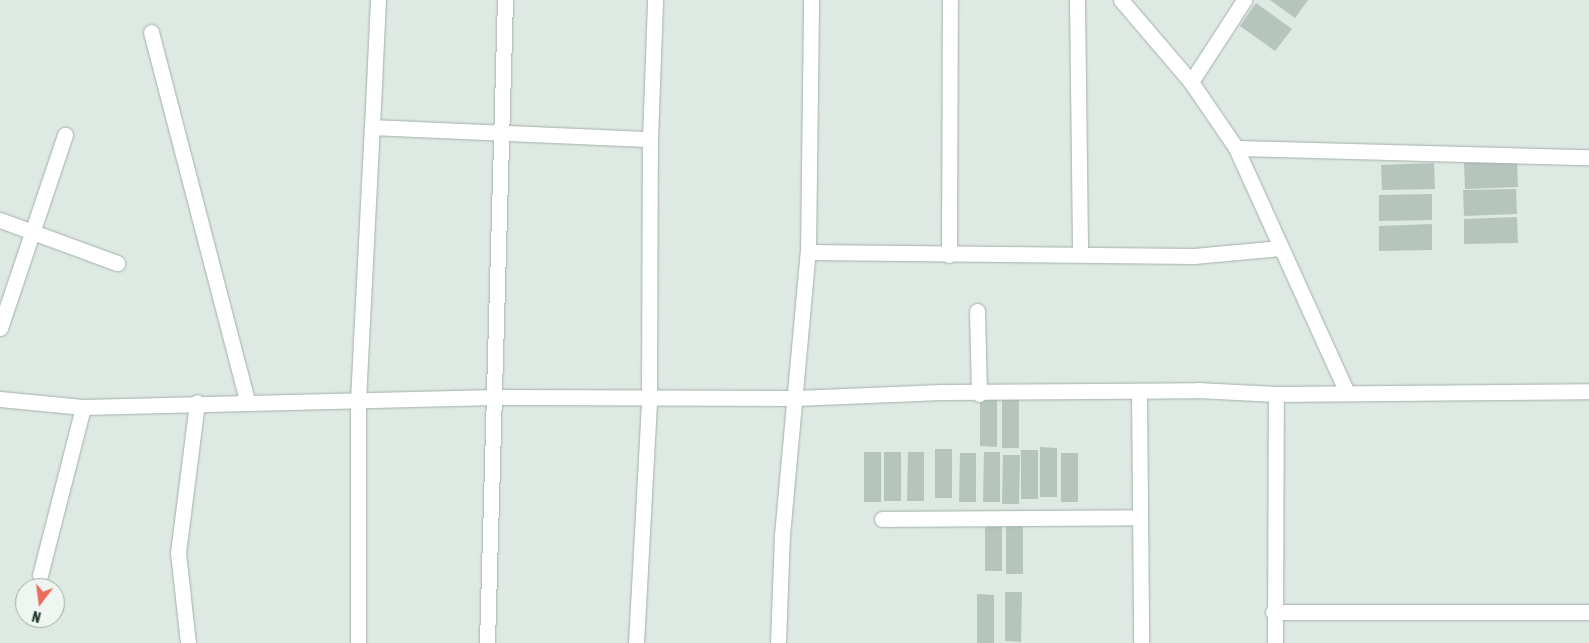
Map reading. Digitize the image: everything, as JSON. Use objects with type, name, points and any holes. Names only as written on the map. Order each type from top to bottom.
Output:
[{"type":"street","points":[[358,643],[358,400],[378,0]]},
{"type":"street","points":[[487,643],[496,397],[499,131],[504,0]]},
{"type":"street","points":[[636,643],[649,400],[650,139],[655,0]]},
{"type":"street","points":[[778,643],[782,535],[808,252],[812,0]]},
{"type":"street","points":[[949,255],[950,0]]},
{"type":"street","points":[[1077,0],[1080,252]]},
{"type":"street","points":[[1121,0],[1191,82],[1236,148],[1347,393]]},
{"type":"street","points":[[1191,82],[1244,0]]},
{"type":"street","points":[[151,32],[247,402]]},
{"type":"street","points":[[372,127],[650,139]]},
{"type":"street","points":[[0,328],[65,135]]},
{"type":"street","points":[[1236,148],[1589,157]]},
{"type":"street","points":[[0,220],[117,263]]},
{"type":"street","points":[[808,252],[949,255],[1080,252],[1194,256],[1281,248]]},
{"type":"street","points":[[978,311],[978,394]]},
{"type":"street","points":[[0,399],[83,407],[197,402],[496,397],[649,400],[796,398],[942,392],[978,394],[1139,390],[1276,394],[1589,391]]},
{"type":"street","points":[[1139,390],[1141,643]]},
{"type":"street","points":[[1275,643],[1273,612],[1276,394]]},
{"type":"street","points":[[188,643],[178,553],[197,402]]},
{"type":"street","points":[[40,575],[83,407]]},
{"type":"street","points":[[882,519],[1140,517]]},
{"type":"street","points":[[1273,612],[1589,612]]},
{"type":"building","points":[[1270,0],[1308,0],[1295,18]]},
{"type":"building","points":[[1256,3],[1292,29],[1275,51],[1240,26]]},
{"type":"building","points":[[1517,161],[1518,187],[1465,189],[1464,163]]},
{"type":"building","points":[[1434,163],[1435,189],[1382,190],[1381,165]]},
{"type":"building","points":[[1516,189],[1517,214],[1464,216],[1463,190]]},
{"type":"building","points":[[1432,194],[1432,220],[1379,221],[1379,195]]},
{"type":"building","points":[[1517,217],[1518,243],[1464,244],[1464,219]]},
{"type":"building","points":[[1432,224],[1432,250],[1379,251],[1379,226]]},
{"type":"building","points":[[980,397],[997,397],[997,447],[980,446]]},
{"type":"building","points":[[1002,399],[1019,399],[1019,448],[1002,448]]},
{"type":"building","points":[[1040,447],[1057,448],[1057,497],[1040,497]]},
{"type":"building","points":[[935,449],[952,449],[952,498],[935,498]]},
{"type":"building","points":[[1021,450],[1038,450],[1038,499],[1021,499]]},
{"type":"building","points":[[864,452],[881,452],[881,502],[864,502]]},
{"type":"building","points":[[884,452],[901,452],[901,501],[884,501]]},
{"type":"building","points":[[908,452],[924,452],[924,501],[907,501]]},
{"type":"building","points":[[984,452],[1000,452],[1000,502],[983,502]]},
{"type":"building","points":[[960,453],[976,453],[976,502],[959,502]]},
{"type":"building","points":[[1061,453],[1078,453],[1078,502],[1061,502]]},
{"type":"building","points":[[1003,455],[1020,455],[1019,504],[1002,504]]},
{"type":"building","points":[[985,522],[1002,522],[1002,571],[985,571]]},
{"type":"building","points":[[1006,525],[1023,525],[1023,574],[1006,574]]},
{"type":"building","points":[[1005,592],[1022,592],[1021,642],[1005,641]]},
{"type":"building","points":[[977,594],[994,595],[994,643],[977,643]]}]
